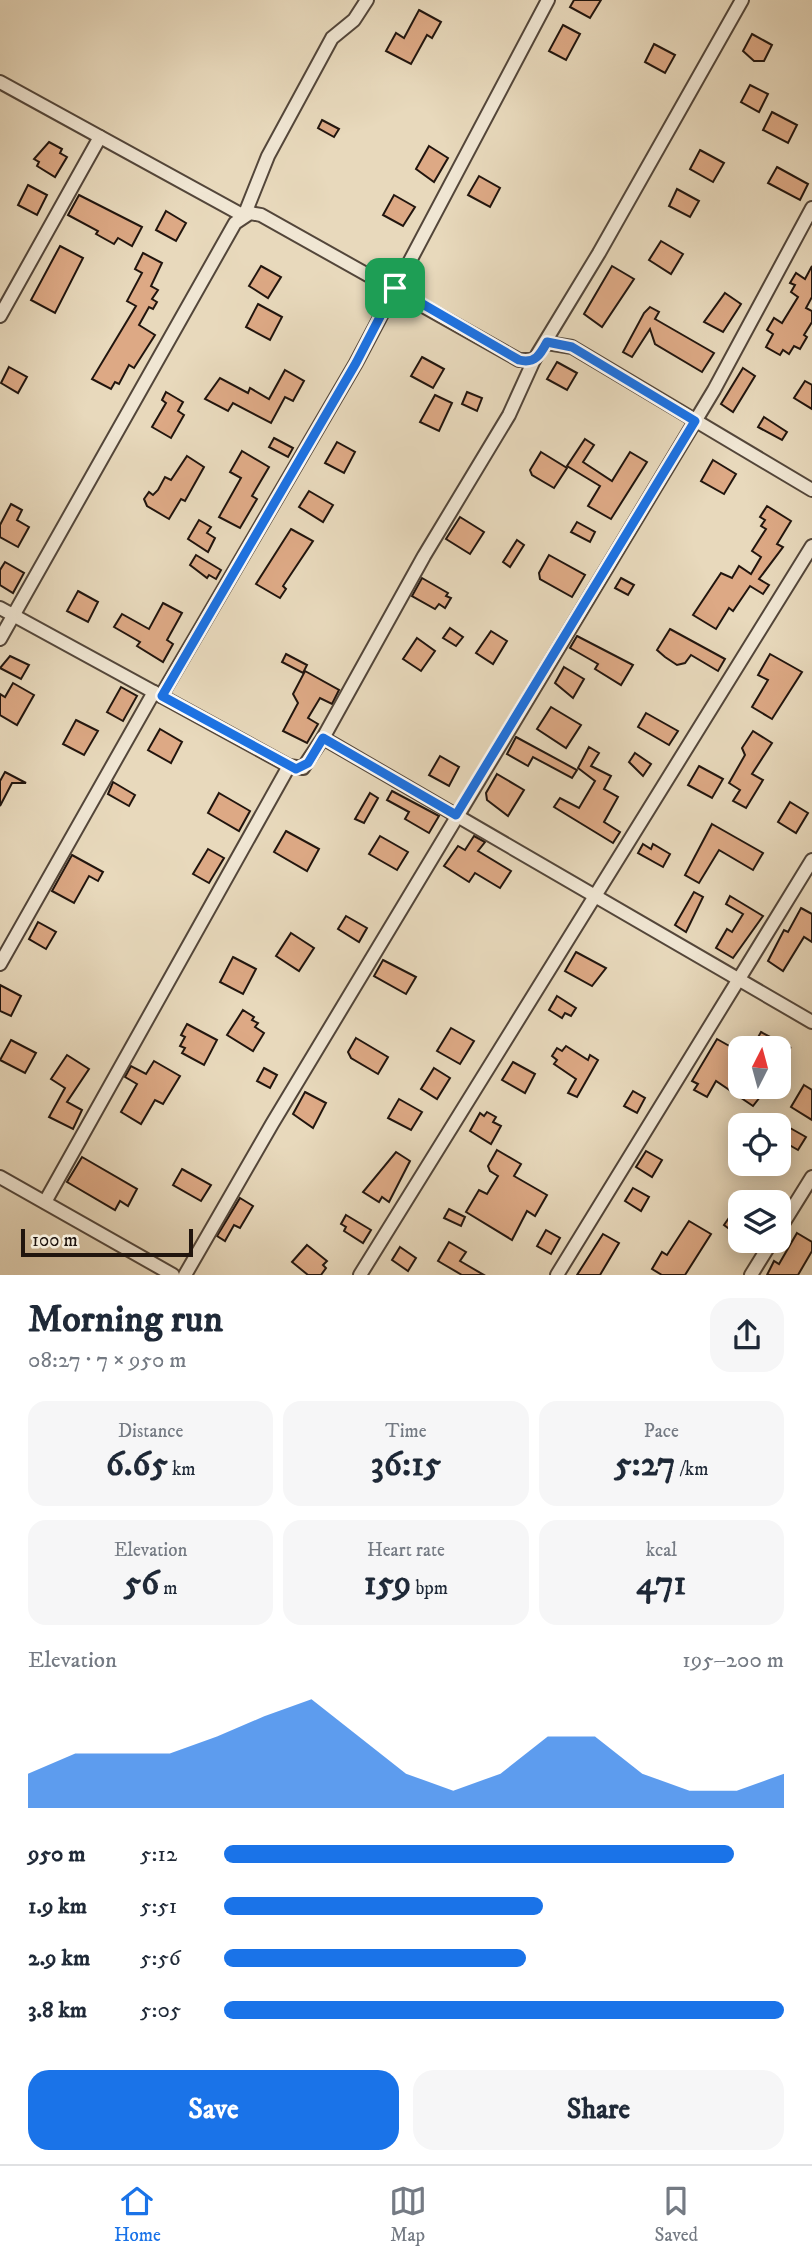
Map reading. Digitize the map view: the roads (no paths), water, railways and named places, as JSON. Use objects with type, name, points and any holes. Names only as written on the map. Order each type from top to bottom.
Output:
[{"type":"street","points":[[244,216],[268,156],[332,38],[354,20],[367,0]]},
{"type":"street","points":[[0,964],[356,363],[548,0]]},
{"type":"street","points":[[0,608],[289,766],[303,768],[323,738],[424,556],[509,415],[534,360],[547,342],[741,0]]},
{"type":"street","points":[[0,82],[244,216]]},
{"type":"street","points":[[0,316],[100,137]]},
{"type":"street","points":[[185,1275],[456,815],[695,421],[812,208]]},
{"type":"street","points":[[0,639],[235,223],[244,216],[250,213],[261,215],[519,360],[534,360]]},
{"type":"street","points":[[547,342],[572,347],[812,490]]},
{"type":"street","points":[[360,1275],[812,546]]},
{"type":"street","points":[[323,738],[812,1023]]},
{"type":"street","points":[[45,1202],[289,766]]},
{"type":"street","points":[[556,1275],[812,860]]},
{"type":"street","points":[[0,1177],[173,1275]]},
{"type":"street","points":[[791,1211],[812,1177]]},
{"type":"street","points":[[751,1275],[765,1253]]}]
